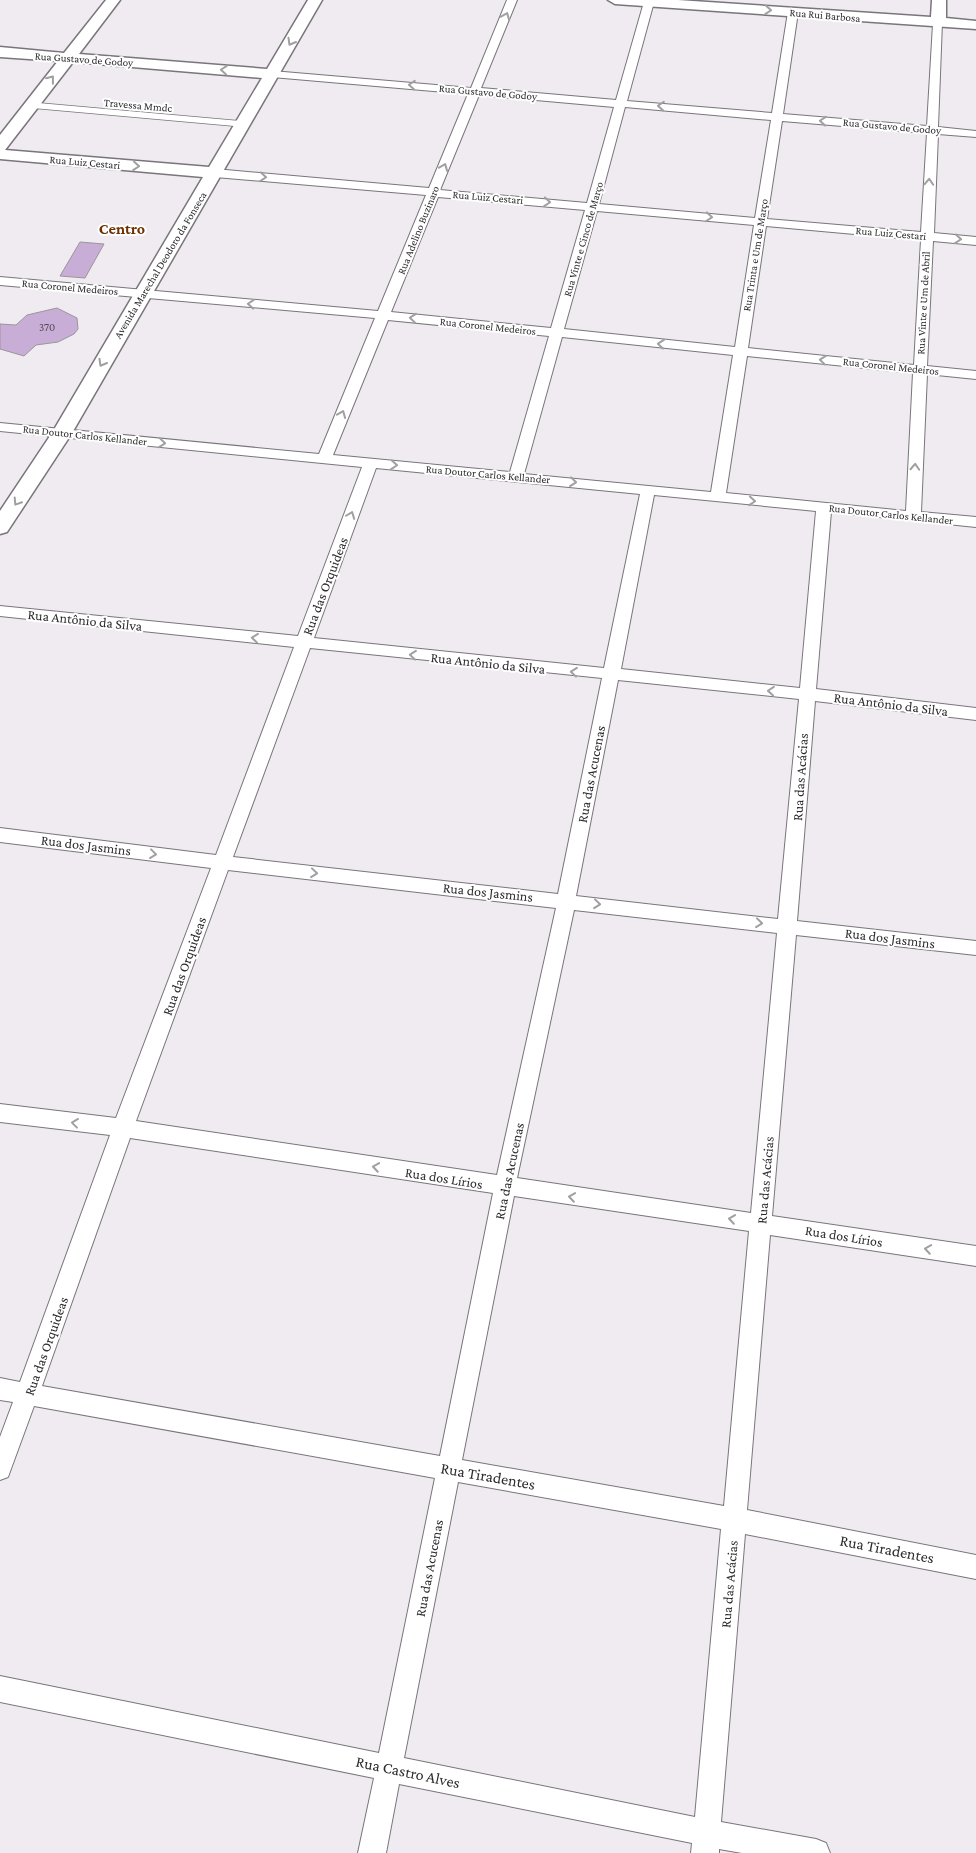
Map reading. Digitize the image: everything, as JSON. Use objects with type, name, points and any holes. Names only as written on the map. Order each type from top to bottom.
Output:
[{"type":"street","points":[[0,146],[113,0]]},
{"type":"street","name":"Avenida Marechal Deodoro da Fonseca","points":[[0,527],[62,433],[315,0]]},
{"type":"street","name":"Rua Adelino Buzinaro","points":[[324,459],[512,0]]},
{"type":"street","name":"Rua Rui Barbosa","points":[[615,0],[938,24],[976,25]]},
{"type":"street","name":"Rua Vinte e Um de Abril","points":[[913,516],[939,0]]},
{"type":"street","name":"Rua Vinte e Cinco de Março","points":[[516,476],[649,2]]},
{"type":"street","name":"Rua Trinta e Um de Março","points":[[718,498],[793,12]]},
{"type":"street","name":"Rua Gustavo de Godoy","points":[[0,52],[67,59],[475,90],[976,134]]},
{"type":"street","name":"Rua Luiz Cestari","points":[[0,154],[976,241]]},
{"type":"street","name":"Rua Coronel Medeiros","points":[[0,281],[382,315],[976,375]]},
{"type":"street","name":"Rua Doutor Carlos Kellander","points":[[0,426],[976,522]]},
{"type":"street","name":"Rua das Orquideas","points":[[0,1469],[124,1128],[371,463]]},
{"type":"street","name":"Rua das Acucenas","points":[[372,1853],[505,1187],[566,901],[648,490]]},
{"type":"street","name":"Rua das Acácias","points":[[706,1843],[789,926],[806,694],[824,508]]},
{"type":"street","name":"Rua Antônio da Silva","points":[[0,611],[610,676],[806,694],[976,714]]},
{"type":"street","name":"Rua dos Jasmins","points":[[0,835],[222,863],[976,948]]},
{"type":"street","name":"Rua dos Lírios","points":[[0,1114],[124,1128],[505,1187],[976,1256]]},
{"type":"street","name":"Rua Tiradentes","points":[[0,1390],[735,1520],[976,1567]]},
{"type":"street","name":"Rua Castro Alves","points":[[0,1689],[389,1768],[706,1843],[816,1853]]},
{"type":"lane","name":"Travessa Mmdc","points":[[30,105],[243,124]]},
{"type":"building","points":[[80,242],[104,244],[85,278],[60,276]]},
{"type":"building","points":[[57,308],[77,318],[78,329],[74,334],[58,342],[36,345],[24,356],[0,349],[0,324],[16,325],[27,315]]},
{"type":"district","name":"Centro","points":[[122,228]]}]
